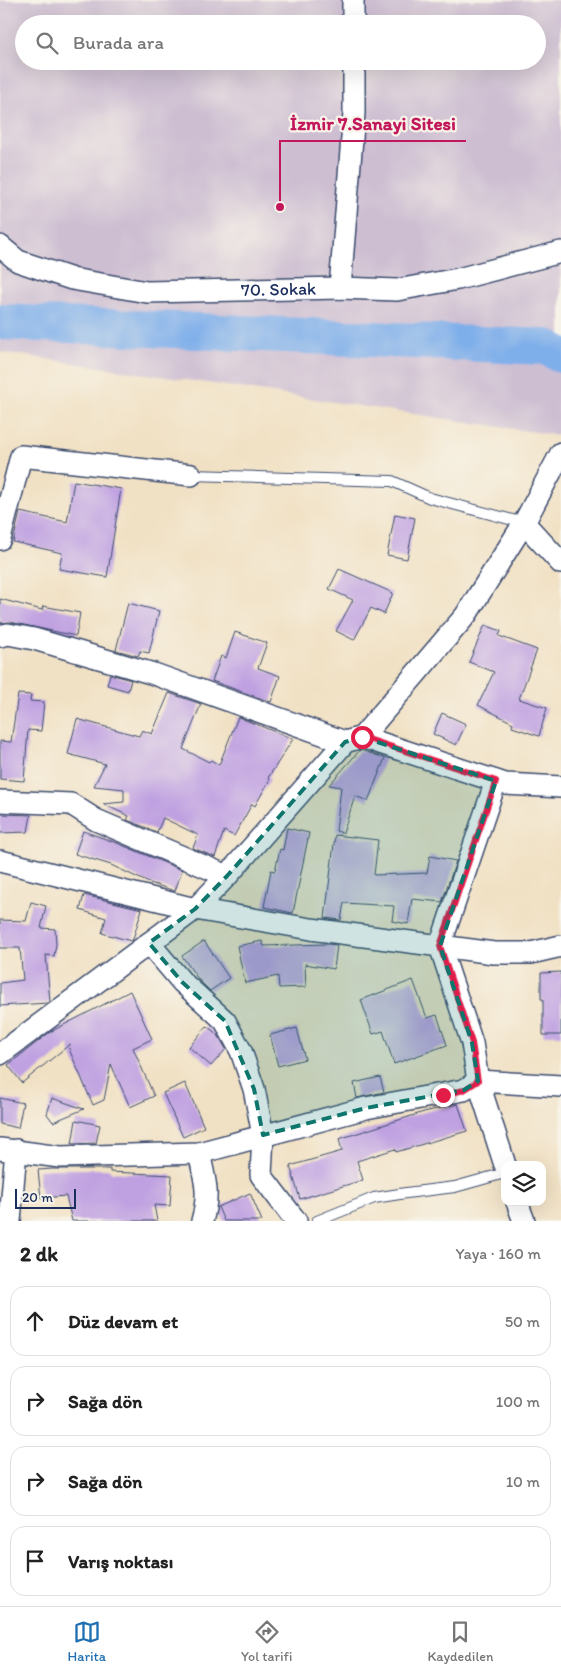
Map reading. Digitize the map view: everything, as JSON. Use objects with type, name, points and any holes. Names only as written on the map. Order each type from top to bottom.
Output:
[{"type":"street","points":[[353,0],[353,15]]},
{"type":"street","points":[[340,288],[354,113],[354,70]]},
{"type":"street","name":"70. Sokak","points":[[0,246],[18,261],[72,279],[147,292],[340,288],[397,290],[458,279],[561,252]]},
{"type":"street","points":[[0,1054],[195,908],[227,876],[354,740],[466,614],[524,523],[561,454]]},
{"type":"street","points":[[0,539],[21,456],[191,475]]},
{"type":"street","points":[[524,523],[561,563]]},
{"type":"street","points":[[0,636],[8,634],[34,639],[154,674],[354,740],[505,784],[561,787]]},
{"type":"street","points":[[496,781],[440,946],[472,1043],[478,1081],[504,1161]]},
{"type":"street","points":[[0,801],[71,804],[96,820],[227,876]]},
{"type":"street","points":[[0,861],[195,908],[311,929],[494,953],[531,953],[561,946]]},
{"type":"street","points":[[149,943],[182,982],[225,1021],[241,1051],[254,1089],[263,1135],[261,1175],[296,1221]]},
{"type":"street","points":[[10,1221],[8,1149],[60,1157],[199,1153],[366,1108],[464,1090],[478,1081],[561,1086]]},
{"type":"street","points":[[199,1153],[207,1185],[206,1205],[202,1221]]},
{"type":"street","points":[[519,1206],[524,1221]]},
{"type":"lane","points":[[191,475],[392,482],[430,498],[524,523]]},
{"type":"lane","points":[[317,1221],[374,1198],[406,1192],[455,1187],[501,1174]]},
{"type":"highlighted area","points":[[362,737],[496,781],[440,946],[472,1043],[478,1081],[464,1090],[366,1108],[263,1135],[254,1089],[225,1021],[182,982],[149,943],[195,909],[227,876],[345,742]]},
{"type":"shaded area","points":[[0,0],[561,0],[561,436],[0,352]]},
{"type":"building","points":[[74,481],[121,489],[107,577],[59,569],[62,553],[13,542],[20,512],[67,522]]},
{"type":"building","points":[[395,514],[415,518],[407,559],[387,555]]},
{"type":"building","points":[[339,569],[393,593],[384,614],[371,608],[354,640],[336,631],[353,600],[329,589]]},
{"type":"building","points":[[0,599],[42,610],[43,606],[80,613],[76,636],[10,622],[0,623]]},
{"type":"building","points":[[128,603],[159,611],[149,653],[140,651],[138,656],[116,650]]},
{"type":"building","points":[[485,625],[501,631],[499,636],[537,650],[519,699],[547,708],[539,736],[512,727],[513,723],[478,705],[494,672],[469,662]]},
{"type":"building","points":[[235,632],[267,643],[258,668],[280,676],[271,702],[212,681],[221,656],[226,658]]},
{"type":"building","points":[[110,674],[131,680],[128,691],[107,685]]},
{"type":"building","points":[[169,693],[201,704],[183,749],[209,762],[211,760],[219,765],[238,717],[293,739],[268,778],[270,779],[255,806],[252,804],[234,836],[224,831],[215,857],[193,848],[198,835],[163,818],[157,832],[127,820],[129,816],[103,804],[124,802],[124,789],[94,786],[105,764],[68,754],[77,719],[139,736],[142,730],[152,734]]},
{"type":"building","points":[[18,694],[31,695],[30,701],[44,702],[41,731],[28,730],[24,781],[0,779],[0,741],[11,742]]},
{"type":"building","points":[[442,713],[466,724],[456,745],[433,734]]},
{"type":"building","points":[[360,750],[385,758],[368,801],[355,796],[343,833],[336,831],[341,787],[329,785]]},
{"type":"building","points":[[0,814],[31,815],[28,832],[0,833]]},
{"type":"building","points":[[287,828],[309,833],[293,913],[264,907],[271,870],[275,871],[280,849],[283,850]]},
{"type":"building","points":[[83,831],[182,870],[175,891],[147,882],[111,865],[75,854]]},
{"type":"building","points":[[335,835],[378,840],[374,875],[427,873],[430,856],[456,861],[442,902],[412,899],[408,924],[392,921],[394,906],[344,903],[341,920],[325,918]]},
{"type":"building","points":[[84,895],[142,909],[133,939],[131,941],[102,933],[106,918],[80,910]]},
{"type":"building","points":[[31,902],[46,906],[41,928],[55,929],[56,944],[54,956],[46,955],[50,1002],[0,1006],[0,983],[23,980],[20,948],[0,948],[0,920],[26,921]]},
{"type":"building","points":[[204,941],[229,978],[210,991],[198,979],[182,956]]},
{"type":"building","points":[[262,941],[264,946],[337,945],[334,969],[305,964],[306,987],[279,988],[278,976],[245,983],[237,946]]},
{"type":"building","points":[[561,972],[561,1035],[543,1035],[541,973]]},
{"type":"building","points":[[413,980],[427,1018],[437,1015],[447,1045],[394,1064],[383,1031],[373,1034],[361,1000]]},
{"type":"building","points":[[130,991],[152,1039],[133,1048],[154,1096],[130,1107],[111,1064],[104,1100],[93,1105],[69,1049],[70,1044],[22,1083],[8,1065],[50,1032]]},
{"type":"building","points":[[207,1026],[218,1035],[226,1049],[211,1066],[189,1047]]},
{"type":"building","points":[[297,1028],[305,1059],[278,1066],[270,1035]]},
{"type":"building","points":[[380,1077],[384,1092],[357,1098],[354,1083]]},
{"type":"building","points":[[185,1083],[204,1127],[183,1137],[163,1093]]},
{"type":"building","points":[[0,1098],[23,1103],[18,1128],[0,1124]]},
{"type":"building","points":[[52,1098],[84,1109],[53,1122],[47,1114]]},
{"type":"building","points":[[458,1104],[467,1131],[396,1152],[395,1149],[357,1161],[363,1180],[300,1199],[290,1166],[342,1151],[339,1139],[424,1112]]},
{"type":"building","points":[[76,1120],[100,1125],[96,1143],[72,1144]]},
{"type":"building","points":[[110,1169],[110,1172],[172,1175],[170,1206],[154,1205],[157,1221],[72,1221],[66,1196],[41,1198],[38,1170]]},
{"type":"building","points":[[250,1193],[262,1221],[224,1221],[218,1207]]},
{"type":"waterway","points":[[0,322],[546,347],[561,355]]},
{"type":"place","name":"İzmir 7.Sanayi Sitesi","points":[[280,207]]},
{"type":"route","points":[[362,737],[496,781],[440,946],[472,1043],[478,1081],[464,1090],[443,1095]]}]
